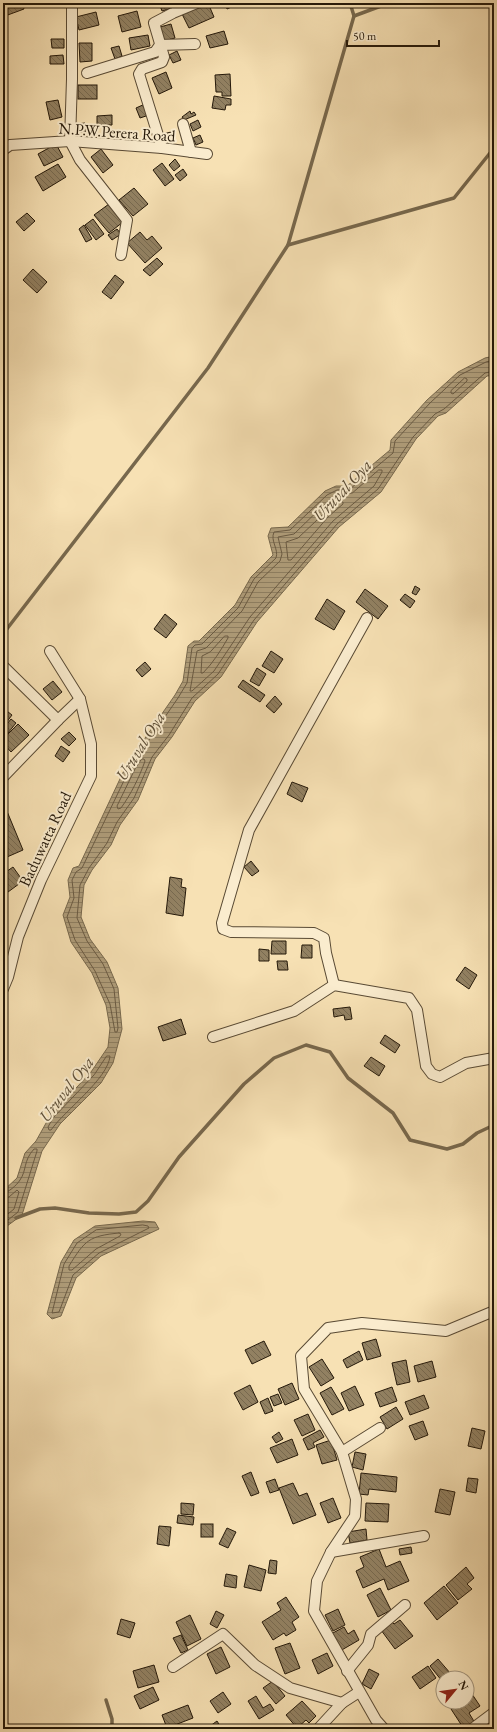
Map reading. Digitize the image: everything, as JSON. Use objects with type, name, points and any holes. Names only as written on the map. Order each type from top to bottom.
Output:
[{"type":"street","points":[[72,3],[70,141],[80,160],[126,220],[121,255]]},
{"type":"street","points":[[162,148],[139,74],[142,69],[162,62],[164,57],[154,23],[172,13],[197,3]]},
{"type":"street","points":[[160,45],[195,44]]},
{"type":"street","points":[[87,73],[155,52],[160,45]]},
{"type":"street","points":[[183,124],[191,152]]},
{"type":"street","name":"N.P.W.Perera Road","points":[[3,150],[10,145],[70,141],[162,148],[207,154]]},
{"type":"street","points":[[334,985],[324,938],[319,934],[314,932],[231,932],[224,929],[222,923],[249,830],[367,618]]},
{"type":"street","name":"Baduwatta Road","points":[[3,989],[8,977],[18,937],[41,880],[91,776],[91,744],[80,699],[50,651]]},
{"type":"street","points":[[3,666],[58,720]]},
{"type":"street","points":[[3,777],[80,699]]},
{"type":"street","points":[[213,1036],[294,1011],[334,985],[409,998],[417,1010],[426,1066],[432,1074],[440,1077],[466,1063],[494,1058]]},
{"type":"street","points":[[384,1729],[376,1720],[359,1692],[314,1611],[317,1581],[331,1552],[355,1516],[356,1499],[342,1452],[304,1389],[301,1356],[328,1328],[362,1323],[446,1331],[494,1312]]},
{"type":"street","points":[[342,1452],[380,1428]]},
{"type":"street","points":[[331,1552],[424,1536]]},
{"type":"street","points":[[347,1671],[368,1645],[371,1634],[405,1605]]},
{"type":"street","points":[[173,1667],[223,1634],[256,1665],[290,1688],[342,1703]]},
{"type":"street","points":[[318,1729],[342,1703],[359,1692]]},
{"type":"street","points":[[472,1729],[492,1714]]},
{"type":"water","points":[[494,356],[494,375],[487,376],[446,413],[438,416],[416,439],[381,492],[339,527],[257,622],[221,677],[195,701],[172,737],[155,759],[138,800],[120,825],[111,845],[92,870],[84,885],[81,917],[90,939],[107,962],[118,988],[122,1029],[113,1063],[101,1083],[60,1124],[42,1151],[22,1215],[3,1229],[3,1191],[17,1178],[25,1153],[36,1141],[50,1116],[91,1072],[108,1047],[110,1028],[106,1005],[92,973],[71,942],[63,915],[70,897],[68,880],[73,868],[79,866],[127,764],[183,681],[188,646],[194,641],[199,641],[235,605],[251,577],[273,555],[268,536],[271,528],[288,527],[325,491],[336,486],[347,486],[390,450],[391,440],[427,400],[458,372],[485,358]]},
{"type":"water","points":[[143,1221],[155,1222],[159,1229],[101,1256],[76,1278],[61,1316],[52,1319],[47,1314],[61,1262],[74,1240],[95,1226]]},
{"type":"building","points":[[3,3],[22,3],[24,9],[5,16]]},
{"type":"building","points":[[126,3],[142,3],[127,7]]},
{"type":"building","points":[[159,3],[172,3],[173,8],[162,11]]},
{"type":"building","points":[[208,3],[214,17],[189,28],[182,14]]},
{"type":"building","points":[[225,3],[240,3],[227,9]]},
{"type":"building","points":[[137,11],[141,27],[122,32],[118,16]]},
{"type":"building","points":[[96,12],[99,25],[79,30],[76,17]]},
{"type":"building","points":[[171,24],[175,38],[164,41],[160,27]]},
{"type":"building","points":[[224,31],[228,44],[210,48],[206,36]]},
{"type":"building","points":[[148,35],[150,46],[131,50],[129,38]]},
{"type":"building","points":[[51,39],[64,39],[64,48],[52,48]]},
{"type":"building","points":[[79,43],[92,43],[92,61],[80,62]]},
{"type":"building","points":[[119,46],[122,56],[115,59],[111,48]]},
{"type":"building","points":[[177,51],[181,60],[173,63],[169,55]]},
{"type":"building","points":[[63,55],[64,64],[50,64],[50,56]]},
{"type":"building","points":[[166,72],[172,88],[159,94],[152,78]]},
{"type":"building","points":[[230,74],[231,96],[222,96],[222,92],[216,92],[215,75]]},
{"type":"building","points":[[78,85],[97,85],[97,99],[78,99]]},
{"type":"building","points":[[214,96],[231,99],[231,105],[226,105],[225,110],[212,108]]},
{"type":"building","points":[[58,100],[62,117],[50,120],[46,102]]},
{"type":"building","points":[[145,104],[149,115],[140,118],[136,108]]},
{"type":"building","points":[[190,111],[191,114],[194,112],[196,115],[184,120],[182,117]]},
{"type":"building","points":[[112,115],[112,125],[97,125],[97,116]]},
{"type":"building","points":[[198,120],[201,127],[193,131],[190,124]]},
{"type":"building","points":[[85,123],[86,132],[77,132],[76,124]]},
{"type":"building","points":[[171,132],[174,140],[165,143],[163,134]]},
{"type":"building","points":[[200,135],[203,142],[196,145],[193,138]]},
{"type":"building","points":[[56,144],[63,157],[44,166],[38,154]]},
{"type":"building","points":[[101,149],[113,165],[103,173],[91,157]]},
{"type":"building","points":[[175,159],[180,166],[174,171],[169,165]]},
{"type":"building","points":[[162,163],[174,179],[165,186],[153,170]]},
{"type":"building","points":[[58,164],[66,177],[43,191],[35,177]]},
{"type":"building","points":[[183,169],[187,175],[180,181],[175,175]]},
{"type":"building","points":[[134,188],[148,204],[133,216],[119,200]]},
{"type":"building","points":[[109,204],[123,222],[109,233],[94,215]]},
{"type":"building","points":[[27,213],[35,221],[24,231],[16,222]]},
{"type":"building","points":[[93,219],[104,234],[96,240],[85,225]]},
{"type":"building","points":[[84,225],[92,239],[86,242],[79,229]]},
{"type":"building","points":[[117,229],[121,234],[112,240],[108,235]]},
{"type":"building","points":[[140,232],[147,240],[152,236],[162,248],[145,263],[127,243]]},
{"type":"building","points":[[157,258],[163,264],[150,276],[143,270]]},
{"type":"building","points":[[33,269],[47,282],[37,293],[23,280]]},
{"type":"building","points":[[115,275],[124,282],[111,299],[102,292]]},
{"type":"building","points":[[3,399],[7,402],[3,407]]},
{"type":"building","points":[[415,586],[420,589],[416,595],[412,593]]},
{"type":"building","points":[[365,589],[388,606],[378,619],[356,602]]},
{"type":"building","points":[[405,594],[415,601],[410,608],[400,600]]},
{"type":"building","points":[[327,599],[345,611],[334,630],[315,619]]},
{"type":"building","points":[[165,614],[177,624],[166,638],[154,629]]},
{"type":"building","points":[[271,651],[283,659],[274,673],[262,666]]},
{"type":"building","points":[[145,662],[151,669],[142,677],[136,670]]},
{"type":"building","points":[[257,668],[266,674],[259,686],[250,681]]},
{"type":"building","points":[[243,680],[265,695],[260,702],[238,687]]},
{"type":"building","points":[[53,681],[62,692],[52,700],[43,689]]},
{"type":"building","points":[[275,696],[282,704],[274,713],[266,706]]},
{"type":"building","points":[[3,708],[12,715],[3,727]]},
{"type":"building","points":[[11,719],[16,723],[8,733],[3,729]]},
{"type":"building","points":[[18,724],[29,735],[11,752],[3,743],[3,739]]},
{"type":"building","points":[[69,732],[76,739],[69,746],[61,739]]},
{"type":"building","points":[[61,746],[70,752],[63,762],[55,756]]},
{"type":"building","points":[[292,782],[308,788],[302,802],[287,794]]},
{"type":"building","points":[[4,804],[23,850],[7,857],[3,846]]},
{"type":"building","points":[[251,861],[259,871],[252,876],[244,867]]},
{"type":"building","points":[[13,867],[23,881],[8,892],[3,885],[3,874]]},
{"type":"building","points":[[170,877],[182,879],[181,887],[186,888],[183,916],[166,913]]},
{"type":"building","points":[[272,941],[286,941],[286,954],[271,954]]},
{"type":"building","points":[[302,945],[312,945],[312,958],[301,958]]},
{"type":"building","points":[[259,949],[269,950],[269,961],[259,961]]},
{"type":"building","points":[[494,952],[494,967],[490,953]]},
{"type":"building","points":[[277,961],[287,961],[288,970],[278,970]]},
{"type":"building","points":[[465,967],[477,975],[469,989],[456,980]]},
{"type":"building","points":[[350,1007],[352,1019],[345,1020],[344,1015],[334,1017],[333,1009]]},
{"type":"building","points":[[181,1019],[186,1034],[163,1041],[158,1027]]},
{"type":"building","points":[[385,1035],[400,1045],[395,1053],[380,1043]]},
{"type":"building","points":[[371,1057],[385,1066],[379,1076],[364,1066]]},
{"type":"building","points":[[376,1339],[381,1356],[367,1360],[362,1343]]},
{"type":"building","points":[[264,1341],[271,1355],[252,1364],[245,1350]]},
{"type":"building","points":[[359,1351],[363,1360],[347,1368],[343,1360]]},
{"type":"building","points":[[322,1359],[334,1378],[321,1386],[309,1367]]},
{"type":"building","points":[[406,1360],[410,1382],[397,1385],[392,1363]]},
{"type":"building","points":[[432,1361],[436,1377],[418,1382],[414,1366]]},
{"type":"building","points":[[292,1383],[299,1399],[285,1405],[278,1389]]},
{"type":"building","points":[[250,1385],[258,1402],[243,1410],[234,1393]]},
{"type":"building","points":[[355,1386],[364,1405],[349,1411],[341,1393]]},
{"type":"building","points":[[331,1387],[344,1409],[332,1415],[320,1393]]},
{"type":"building","points":[[392,1387],[397,1401],[380,1407],[375,1393]]},
{"type":"building","points":[[278,1394],[282,1403],[274,1406],[270,1397]]},
{"type":"building","points":[[424,1395],[429,1408],[410,1415],[405,1402]]},
{"type":"building","points":[[268,1398],[273,1411],[265,1414],[260,1402]]},
{"type":"building","points":[[396,1407],[403,1419],[387,1429],[380,1417]]},
{"type":"building","points":[[308,1414],[315,1430],[302,1436],[294,1420]]},
{"type":"building","points":[[423,1421],[428,1435],[415,1440],[409,1426]]},
{"type":"building","points":[[472,1428],[485,1431],[481,1449],[468,1446]]},
{"type":"building","points":[[320,1430],[324,1437],[313,1443],[315,1447],[308,1450],[303,1439]]},
{"type":"building","points":[[279,1432],[283,1439],[276,1443],[272,1437]]},
{"type":"building","points":[[292,1439],[298,1455],[277,1463],[270,1448]]},
{"type":"building","points":[[331,1440],[337,1460],[322,1464],[316,1445]]},
{"type":"building","points":[[355,1452],[366,1454],[363,1470],[352,1467]]},
{"type":"building","points":[[251,1472],[259,1493],[251,1496],[242,1476]]},
{"type":"building","points":[[361,1473],[397,1477],[396,1492],[369,1489],[368,1495],[359,1494]]},
{"type":"building","points":[[468,1478],[478,1479],[476,1493],[466,1491]]},
{"type":"building","points":[[275,1479],[279,1490],[270,1493],[266,1482]]},
{"type":"building","points":[[293,1483],[299,1496],[307,1493],[316,1515],[293,1524],[279,1488]]},
{"type":"building","points":[[440,1489],[455,1492],[450,1515],[435,1512]]},
{"type":"building","points":[[333,1498],[341,1518],[328,1523],[320,1503]]},
{"type":"building","points":[[181,1503],[194,1504],[193,1515],[181,1514]]},
{"type":"building","points":[[366,1503],[389,1504],[388,1522],[365,1521]]},
{"type":"building","points":[[178,1515],[194,1517],[193,1525],[177,1523]]},
{"type":"building","points":[[201,1524],[213,1524],[213,1537],[201,1537]]},
{"type":"building","points":[[159,1526],[171,1527],[169,1546],[157,1544]]},
{"type":"building","points":[[227,1528],[236,1532],[228,1548],[219,1544]]},
{"type":"building","points":[[366,1529],[367,1540],[350,1543],[348,1532]]},
{"type":"building","points":[[411,1547],[412,1553],[400,1555],[399,1549]]},
{"type":"building","points":[[379,1549],[386,1567],[400,1561],[409,1581],[388,1590],[384,1579],[363,1588],[356,1571],[364,1567],[360,1557]]},
{"type":"building","points":[[270,1560],[277,1561],[276,1574],[268,1573]]},
{"type":"building","points":[[249,1565],[266,1570],[261,1591],[244,1587]]},
{"type":"building","points":[[466,1567],[474,1578],[467,1584],[472,1589],[458,1600],[446,1585]]},
{"type":"building","points":[[226,1574],[237,1576],[236,1588],[224,1586]]},
{"type":"building","points":[[444,1586],[458,1603],[437,1620],[424,1603]]},
{"type":"building","points":[[380,1588],[391,1610],[378,1617],[367,1595]]},
{"type":"building","points":[[286,1597],[299,1617],[292,1622],[296,1630],[286,1636],[284,1633],[273,1640],[262,1622],[281,1610],[277,1603]]},
{"type":"building","points":[[338,1609],[345,1625],[333,1631],[325,1615]]},
{"type":"building","points":[[216,1611],[224,1615],[217,1628],[210,1624]]},
{"type":"building","points":[[190,1615],[201,1639],[187,1646],[176,1622]]},
{"type":"building","points":[[121,1619],[135,1623],[130,1638],[117,1634]]},
{"type":"building","points":[[400,1620],[413,1636],[395,1649],[381,1630],[392,1622],[394,1624]]},
{"type":"building","points":[[344,1627],[348,1634],[354,1630],[359,1640],[340,1651],[331,1634]]},
{"type":"building","points":[[181,1635],[188,1650],[181,1653],[173,1638]]},
{"type":"building","points":[[290,1643],[300,1668],[285,1674],[275,1648]]},
{"type":"building","points":[[221,1647],[230,1667],[216,1674],[207,1654]]},
{"type":"building","points":[[327,1653],[333,1666],[318,1674],[312,1660]]},
{"type":"building","points":[[438,1659],[448,1670],[435,1670],[435,1672],[430,1666]]},
{"type":"building","points":[[154,1665],[159,1682],[138,1688],[133,1671]]},
{"type":"building","points":[[428,1666],[435,1679],[420,1689],[412,1677]]},
{"type":"building","points":[[369,1669],[379,1674],[371,1689],[362,1684]]},
{"type":"building","points":[[273,1681],[285,1696],[276,1704],[263,1688]]},
{"type":"building","points":[[153,1687],[159,1700],[140,1709],[134,1696]]},
{"type":"building","points":[[223,1692],[231,1704],[218,1713],[210,1701]]},
{"type":"building","points":[[256,1696],[263,1708],[270,1704],[274,1710],[259,1719],[248,1701]]},
{"type":"building","points":[[475,1698],[480,1706],[475,1709]]},
{"type":"building","points":[[302,1701],[316,1716],[309,1723],[306,1720],[297,1728],[286,1715]]},
{"type":"building","points":[[188,1705],[193,1718],[167,1728],[162,1715]]},
{"type":"building","points":[[452,1710],[474,1710],[469,1713],[475,1723],[464,1729]]},
{"type":"building","points":[[217,1721],[222,1729],[206,1729]]},
{"type":"waterway","points":[[350,3],[354,16],[389,3]]},
{"type":"waterway","points":[[3,634],[208,368],[288,245],[354,16]]},
{"type":"waterway","points":[[288,245],[454,198],[494,148]]},
{"type":"waterway","name":"Uruval Oya","points":[[16,1218],[40,1209],[55,1208],[89,1213],[119,1214],[136,1212],[148,1201],[179,1157],[244,1084],[274,1058],[306,1045],[330,1052],[348,1078],[393,1113],[410,1140],[447,1149],[463,1144],[477,1133],[494,1125]]},
{"type":"waterway","points":[[106,1700],[112,1719],[112,1729]]}]
